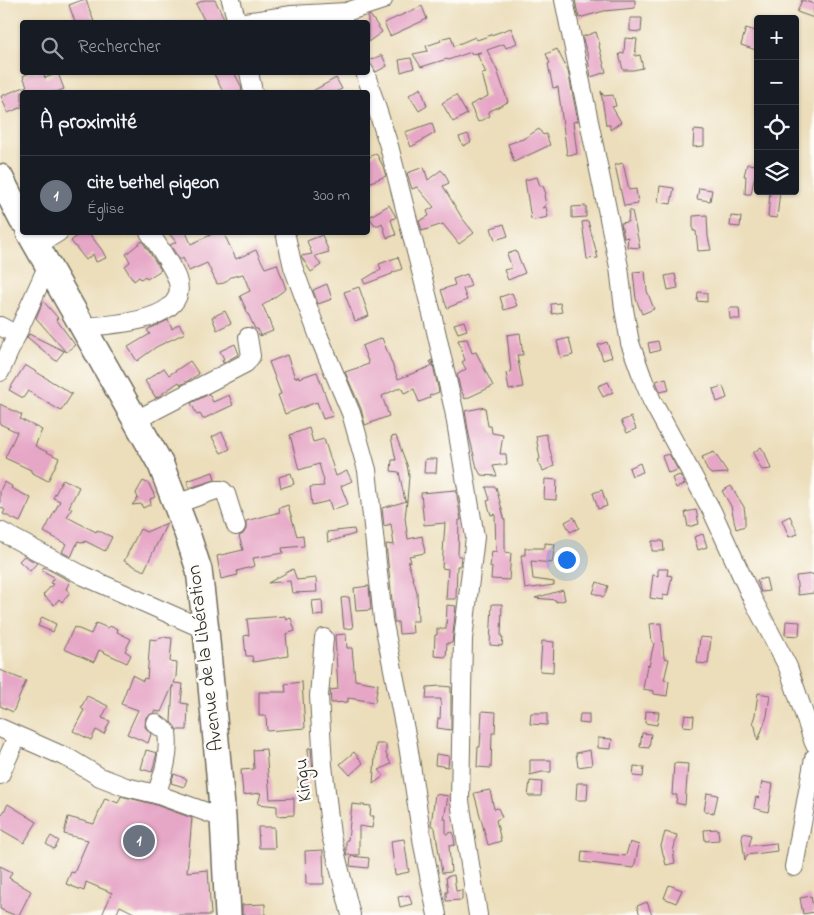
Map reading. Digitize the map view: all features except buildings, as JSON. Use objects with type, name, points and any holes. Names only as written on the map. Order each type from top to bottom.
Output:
[{"type":"highway","points":[[0,177],[20,216]]},
{"type":"highway","name":"Avenue de la Libération","points":[[37,249],[161,465],[199,570],[223,818],[228,915]]},
{"type":"street","points":[[231,0],[236,20]]},
{"type":"street","points":[[258,20],[292,15],[347,17],[383,0]]},
{"type":"street","points":[[564,0],[620,267],[630,344],[652,401],[712,511],[751,596],[788,667],[814,739]]},
{"type":"street","points":[[249,75],[252,90]]},
{"type":"street","points":[[366,75],[389,146],[433,318],[454,410],[475,537],[463,640],[460,801],[478,915]]},
{"type":"street","points":[[0,372],[17,335],[37,249],[55,235]]},
{"type":"street","points":[[82,327],[124,324],[168,309],[177,300],[179,290],[178,279],[151,235]]},
{"type":"street","points":[[286,235],[293,267],[319,337],[351,413],[367,470],[383,619],[408,746],[423,845],[437,915]]},
{"type":"street","points":[[0,326],[17,335]]},
{"type":"street","points":[[136,420],[246,363],[250,356],[248,337]]},
{"type":"street","points":[[176,504],[216,490],[222,490],[226,494],[236,526]]},
{"type":"street","points":[[0,532],[84,576],[206,630]]},
{"type":"street","name":"Kingu","points":[[324,638],[319,696],[323,765],[331,835],[351,915]]},
{"type":"street","points":[[155,723],[167,732],[168,741],[166,765],[156,794]]},
{"type":"street","points":[[0,728],[70,760],[100,777],[126,787],[156,794],[223,818]]},
{"type":"street","points":[[0,775],[17,737]]},
{"type":"street","points":[[794,867],[814,758]]},
{"type":"place","name":"cite bethel pigeon","points":[[139,841]]}]
